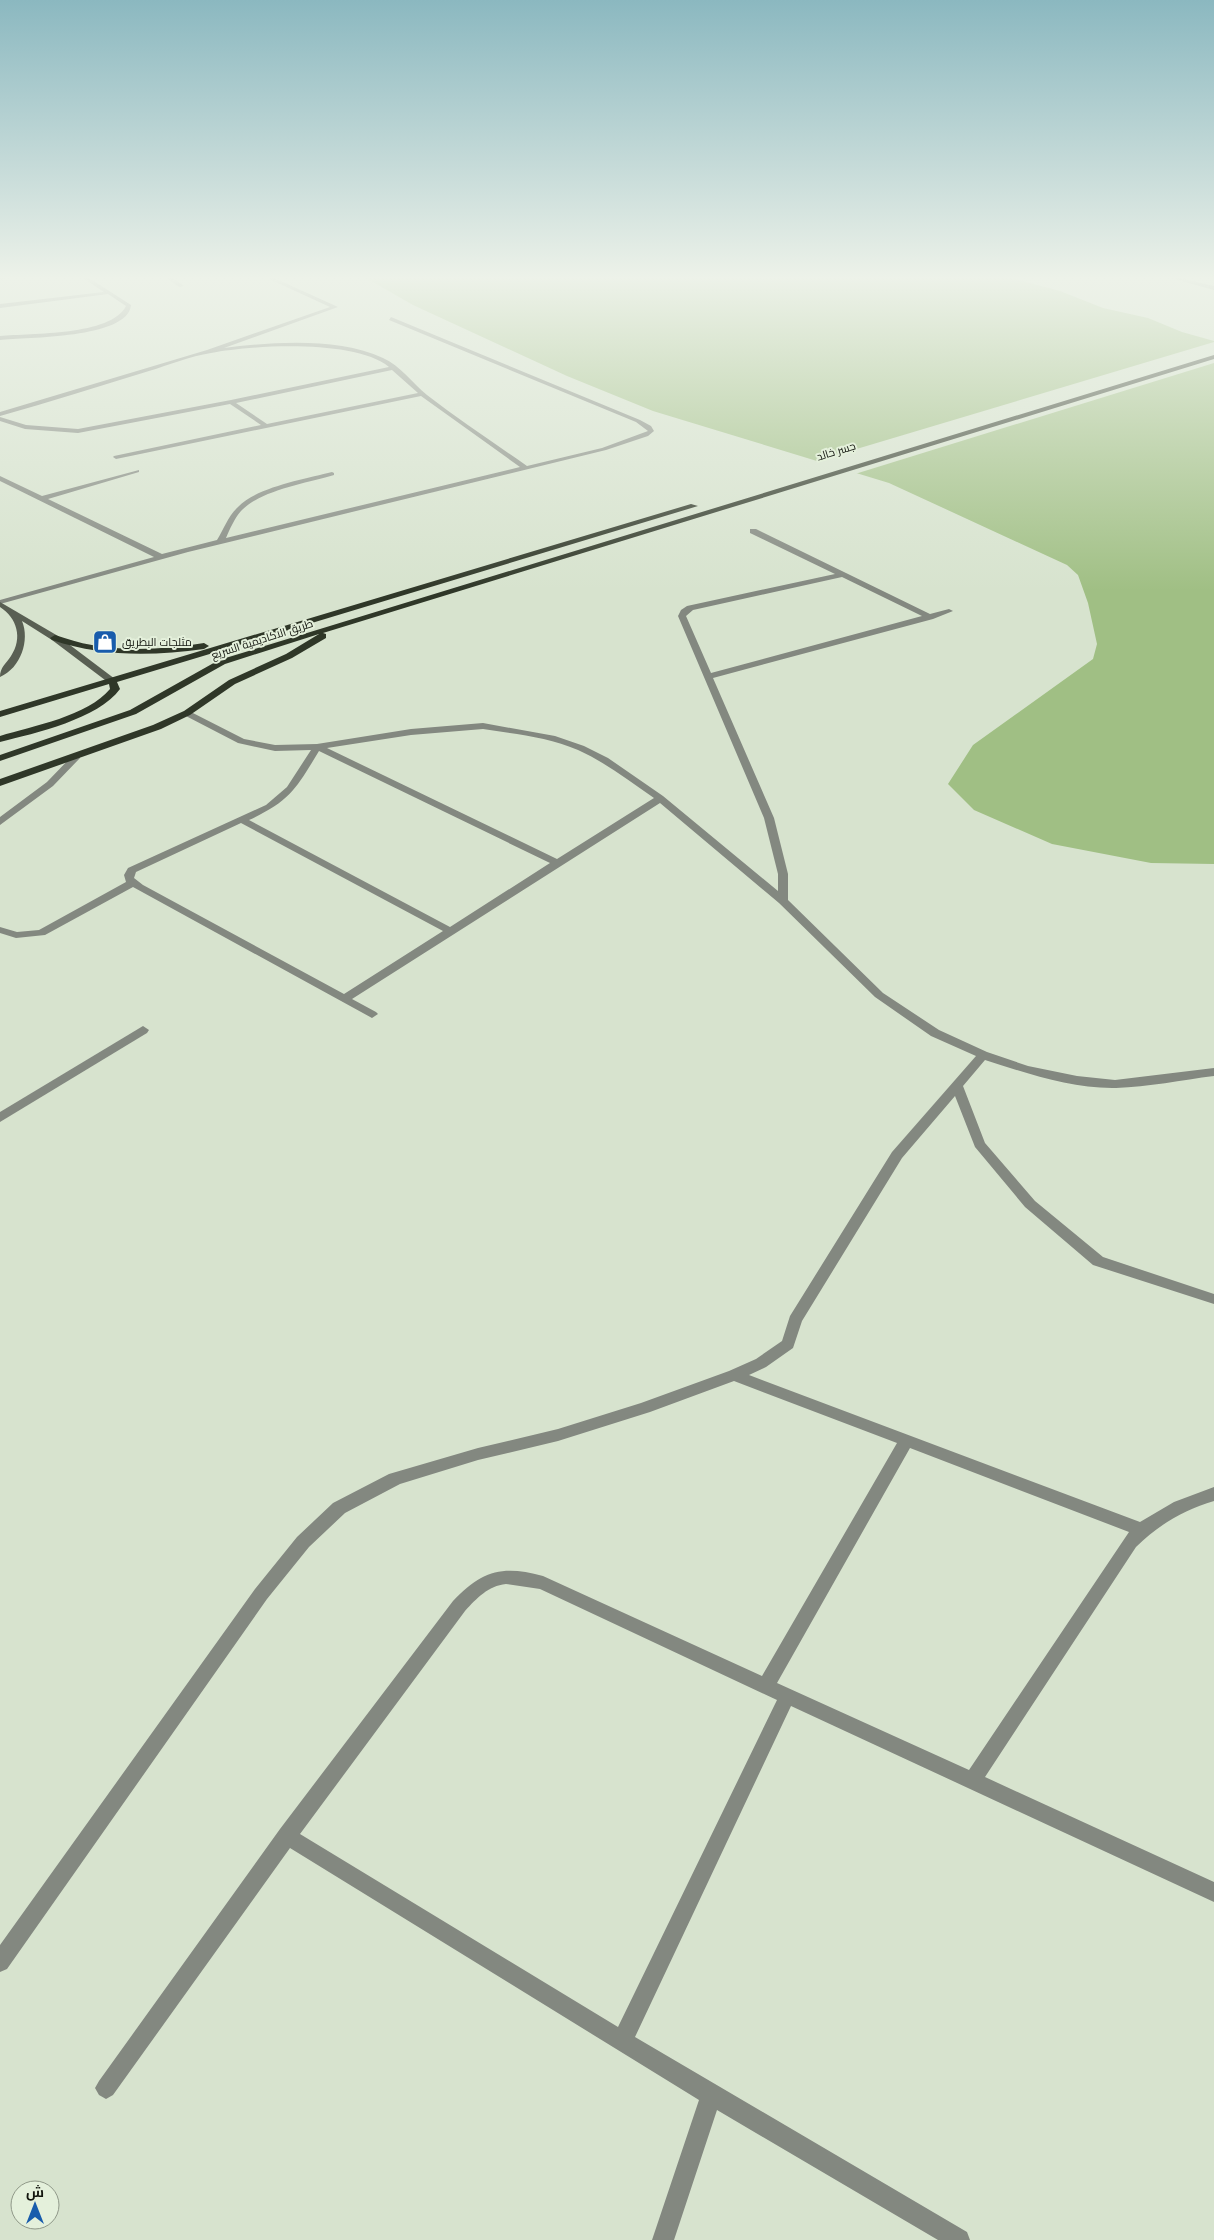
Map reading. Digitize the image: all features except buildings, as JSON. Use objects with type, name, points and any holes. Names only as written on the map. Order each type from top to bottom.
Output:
[{"type":"highway","name":"جسر خالد","points":[[455,589],[1130,383]]},
{"type":"highway","name":"طريق الاكاديمية السريع","points":[[0,714],[704,503]]},
{"type":"highway","name":"طريق الاكاديمية السريع","points":[[0,758],[133,712],[152,703],[190,678],[222,662],[455,589]]},
{"type":"highway","points":[[0,784],[138,735],[187,712],[232,682],[295,653],[339,625]]},
{"type":"highway","points":[[55,638],[98,649],[152,652],[199,647],[283,630]]},
{"type":"highway","points":[[0,739],[98,705],[112,694],[115,689],[112,681]]},
{"type":"main road","points":[[1,604],[55,638],[112,681]]},
{"type":"main road","points":[[0,674],[16,659],[22,643],[20,624],[1,604]]},
{"type":"street","points":[[0,414],[105,383]]},
{"type":"street","points":[[0,419],[25,427],[78,431],[322,383]]},
{"type":"street","points":[[409,383],[527,469]]},
{"type":"street","points":[[1,604],[161,557],[604,449],[646,435],[651,431],[649,426],[545,383]]},
{"type":"street","points":[[116,457],[423,394]]},
{"type":"street","points":[[230,402],[267,427]]},
{"type":"street","points":[[40,500],[137,471]]},
{"type":"street","points":[[220,542],[236,513],[253,500],[332,474]]},
{"type":"street","points":[[0,478],[40,500],[161,557]]},
{"type":"street","points":[[753,531],[845,574],[930,617]]},
{"type":"street","points":[[783,901],[783,874],[769,818],[682,616],[684,612],[699,606],[845,574]]},
{"type":"street","points":[[708,678],[949,611]]},
{"type":"street","points":[[187,712],[242,741],[256,746],[294,749],[317,748],[448,728],[483,726],[517,730],[552,738],[581,748],[605,760],[660,798],[783,901],[879,995],[935,1033],[984,1055],[1026,1069],[1077,1080],[1115,1084],[1214,1072]]},
{"type":"street","points":[[317,748],[291,789],[269,807],[137,868],[129,876],[132,883],[372,1014]]},
{"type":"street","points":[[317,748],[558,863]]},
{"type":"street","points":[[0,822],[50,784],[77,756]]},
{"type":"street","points":[[344,998],[660,798]]},
{"type":"street","points":[[242,820],[450,931]]},
{"type":"street","points":[[0,930],[16,935],[41,933],[132,883]]},
{"type":"street","points":[[0,1118],[143,1030]]},
{"type":"street","points":[[0,1962],[262,1594],[303,1542],[339,1508],[395,1479],[478,1454],[558,1435],[637,1411],[761,1363],[788,1344],[794,1320],[897,1154],[984,1055]]},
{"type":"street","points":[[957,1085],[979,1144],[1030,1204],[1098,1261],[1214,1299]]},
{"type":"street","points":[[734,1375],[1142,1530]]},
{"type":"street","points":[[765,1687],[906,1441]]},
{"type":"street","points":[[973,1780],[1130,1542],[1142,1530],[1171,1511],[1214,1494]]},
{"type":"street","points":[[106,2088],[287,1836],[459,1606],[474,1588],[496,1578],[520,1576],[543,1582],[786,1697],[973,1780],[1214,1892]]},
{"type":"street","points":[[622,2041],[786,1697]]},
{"type":"street","points":[[287,1836],[710,2096],[958,2240]]},
{"type":"street","points":[[663,2240],[710,2096]]},
{"type":"shaded area","points":[[583,383],[1214,383],[1214,864],[1151,863],[1052,844],[974,810],[948,784],[973,745],[1093,659],[1097,644],[1088,603],[1078,575],[1067,565],[889,483],[653,411]]},
{"type":"pier","points":[[1079,383],[1151,383],[855,474],[813,462]]},
{"type":"place","name":"مثلجات البطريق","points":[[105,642]]}]
